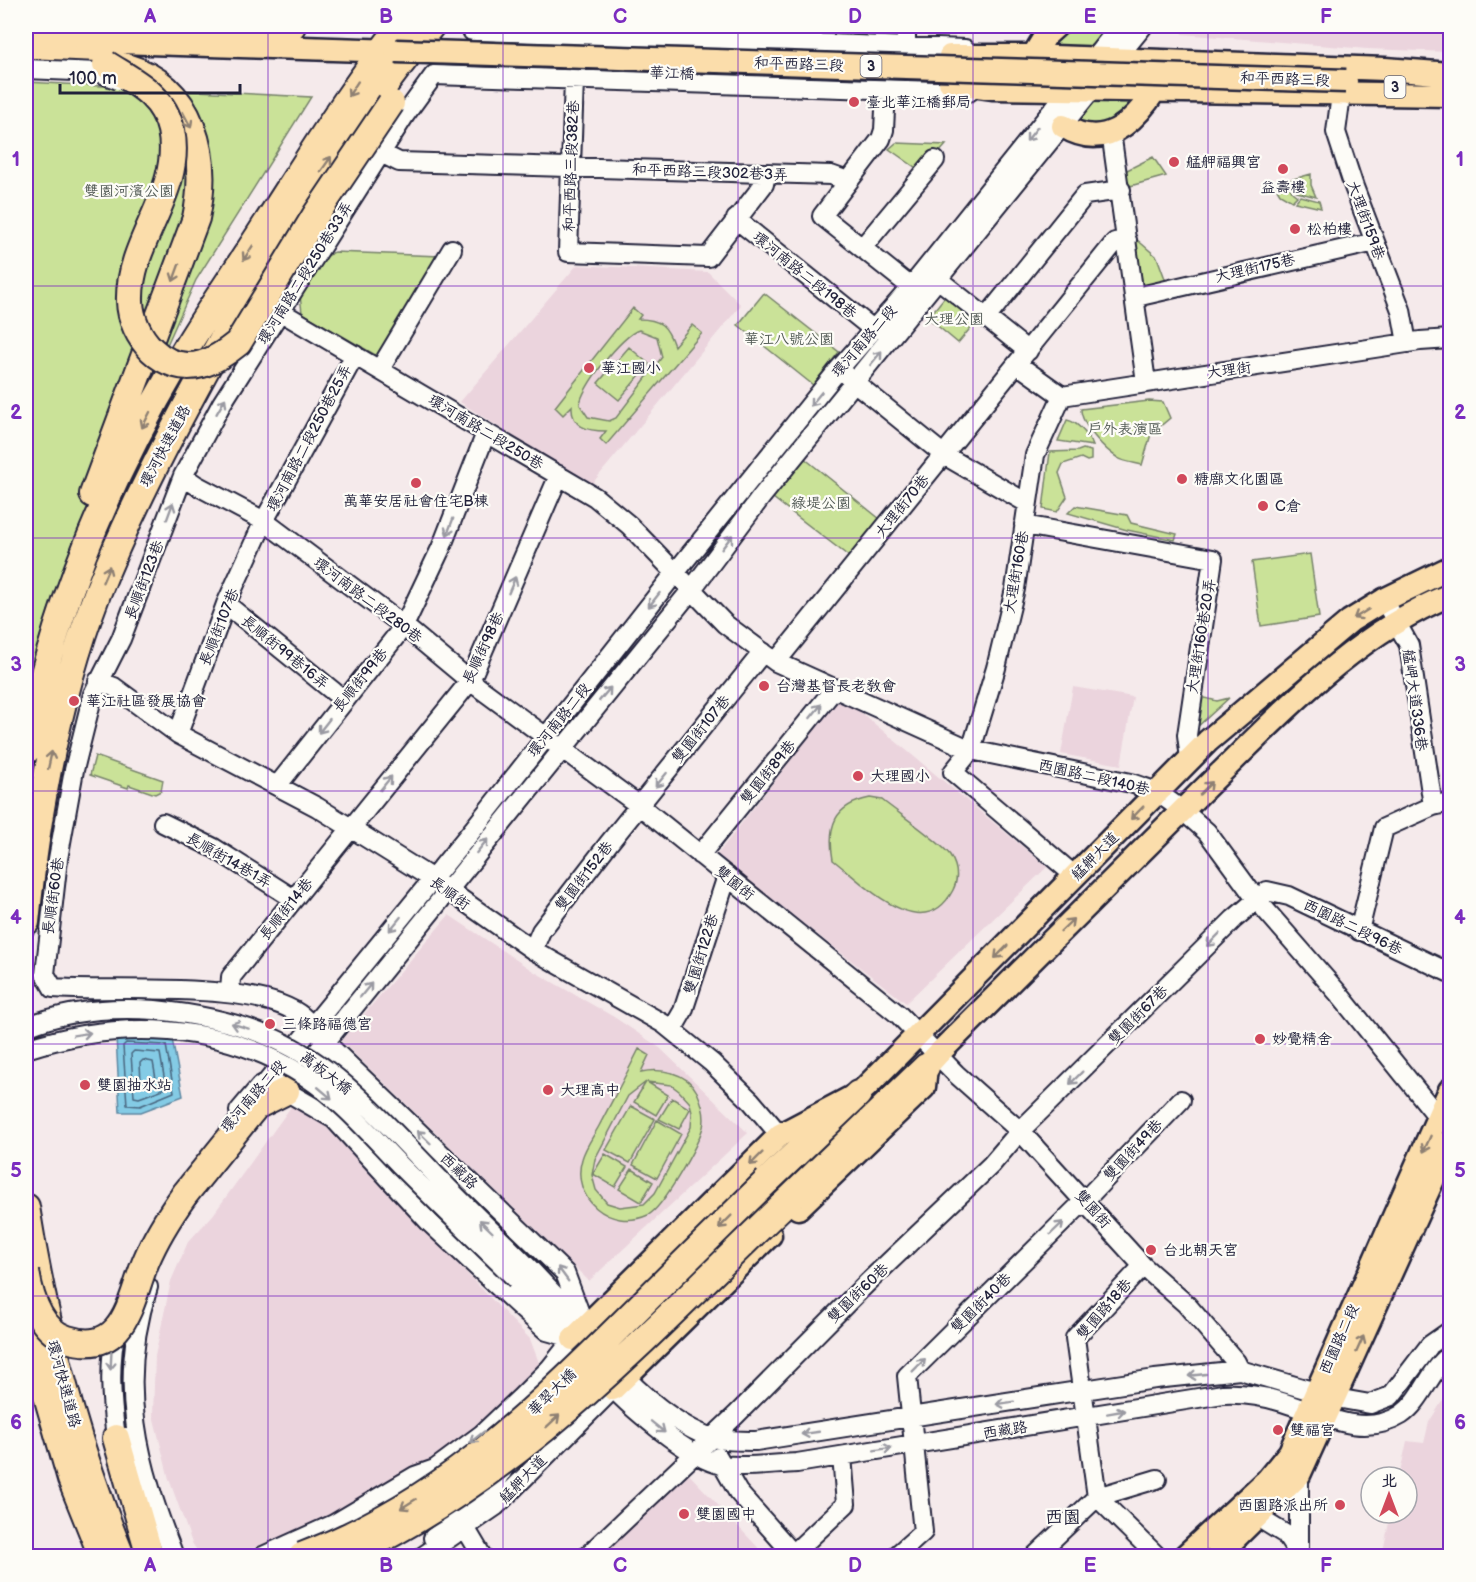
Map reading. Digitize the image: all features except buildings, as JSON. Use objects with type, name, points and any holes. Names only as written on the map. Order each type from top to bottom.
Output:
[{"type":"highway","points":[[141,26],[292,26]]},
{"type":"highway","name":"環河快速道路","points":[[26,751],[42,675],[63,611],[105,502],[178,362],[362,75],[400,26]]},
{"type":"highway","name":"環河快速道路","points":[[26,922],[40,803],[73,666],[96,596],[135,505],[251,285],[304,197],[376,92],[431,26]]},
{"type":"highway","points":[[106,64],[145,86],[160,104],[171,129],[173,157],[169,180],[136,257],[131,277],[132,320],[143,339],[158,357],[179,364],[201,364],[223,356],[238,344],[316,213],[394,105],[467,27]]},
{"type":"highway","points":[[26,59],[126,67],[150,78],[170,94],[181,109],[199,144],[202,171],[201,196],[196,218],[92,498],[63,611]]},
{"type":"highway","name":"艋舺大道","points":[[781,1208],[932,1061]]},
{"type":"highway","points":[[26,1272],[37,1311],[52,1331],[76,1341],[89,1342],[108,1336],[127,1318],[143,1268],[158,1236],[185,1194],[256,1106],[276,1086]]},
{"type":"highway","name":"艋舺大道","points":[[766,1181],[858,1094]]},
{"type":"highway","name":"華翠大橋","points":[[302,1557],[397,1511],[473,1461],[539,1407],[766,1181]]},
{"type":"highway","name":"環河快速道路","points":[[26,1207],[44,1312],[81,1448],[121,1557]]},
{"type":"highway","name":"華翠大橋","points":[[347,1557],[422,1517],[478,1481],[533,1440],[781,1208]]},
{"type":"highway","name":"環河快速道路","points":[[26,1323],[71,1479],[102,1557]]},
{"type":"highway","points":[[127,1437],[150,1557]]},
{"type":"main road","points":[[1033,56],[1046,35],[1056,26]]},
{"type":"main road","name":"華江橋","points":[[26,39],[396,51],[450,65],[950,82]]},
{"type":"main road","name":"華江橋","points":[[396,51],[452,39],[950,56]]},
{"type":"main road","name":"和平西路三段","points":[[396,51],[1344,88]]},
{"type":"main road","name":"和平西路三段","points":[[950,56],[1033,56],[1116,61],[1385,69],[1447,85]]},
{"type":"main road","name":"和平西路三段","points":[[950,82],[992,88],[1155,90],[1344,88],[1408,79],[1447,85]]},
{"type":"main road","points":[[1063,126],[1084,135],[1111,132],[1136,117],[1155,90]]},
{"type":"main road","name":"艋舺大道","points":[[858,1094],[919,1036],[1190,759],[1308,654],[1350,621],[1384,600],[1450,568]]},
{"type":"main road","name":"艋舺大道","points":[[932,1061],[1287,707],[1363,644],[1394,622],[1450,595]]},
{"type":"main road","points":[[620,1384],[924,1087],[932,1061]]},
{"type":"main road","name":"西園路二段","points":[[1185,1557],[1299,1475],[1321,1405],[1444,1120],[1450,1090]]},
{"type":"main road","points":[[579,1333],[780,1135],[858,1094]]},
{"type":"main road","name":"西園路二段","points":[[1217,1557],[1321,1405],[1450,1142]]},
{"type":"street","points":[[906,26],[906,47]]},
{"type":"street","name":"環河南路二段","points":[[127,1437],[131,1371],[142,1308],[157,1260],[179,1220],[276,1086],[313,1027],[839,369],[911,287],[1120,26]]},
{"type":"street","name":"環河南路二段","points":[[174,1557],[127,1437],[110,1382],[111,1351],[124,1292],[138,1252],[177,1186],[260,1086],[276,1086],[325,1042],[562,746],[692,589],[762,496],[1143,26]]},
{"type":"street","points":[[26,69],[98,72],[122,81],[142,95],[157,115],[165,137],[165,161],[161,181],[129,258],[123,300],[124,319],[142,351],[157,364],[175,371],[198,373],[216,368],[247,346],[322,219],[394,105],[418,84],[434,75],[467,27]]},
{"type":"street","name":"和平西路三段","points":[[467,27],[571,37],[624,31],[970,49],[990,55]]},
{"type":"street","name":"和平西路三段","points":[[434,75],[572,76],[886,90],[972,92],[992,88]]},
{"type":"street","name":"環河南路二段250巷33弄","points":[[183,476],[222,404],[381,153],[434,75]]},
{"type":"street","name":"和平西路三段382巷","points":[[572,76],[568,252],[708,257],[736,219]]},
{"type":"street","name":"大理街159巷","points":[[1344,88],[1336,132],[1353,187],[1401,310],[1407,343]]},
{"type":"street","points":[[886,90],[883,134],[822,216],[911,287]]},
{"type":"street","points":[[1111,132],[1136,297],[1146,382]]},
{"type":"street","name":"和平西路三段302巷3弄","points":[[381,153],[399,162],[831,175],[848,181]]},
{"type":"street","points":[[862,248],[935,160]]},
{"type":"street","points":[[736,219],[764,184],[766,174]]},
{"type":"street","points":[[986,318],[1085,195],[1121,190]]},
{"type":"street","name":"環河南路二段198巷","points":[[736,219],[874,330]]},
{"type":"street","name":"大理街70巷","points":[[770,657],[944,455],[1115,242],[1127,240]]},
{"type":"street","name":"大理街175巷","points":[[1136,297],[1375,242]]},
{"type":"street","points":[[380,369],[452,249]]},
{"type":"street","points":[[939,280],[986,318],[1062,396]]},
{"type":"street","name":"環河南路二段250巷","points":[[280,312],[595,497],[620,518],[675,573]]},
{"type":"street","name":"大理街","points":[[1062,396],[1407,343],[1450,339]]},
{"type":"street","name":"環河南路二段250巷25弄","points":[[264,521],[355,355]]},
{"type":"street","points":[[839,369],[944,455],[1027,503]]},
{"type":"street","name":"大理街160巷","points":[[1062,396],[1035,456],[1015,589],[996,668],[971,750],[953,772],[1076,876]]},
{"type":"street","name":"長順街99巷","points":[[277,786],[404,626],[441,548],[486,434]]},
{"type":"street","name":"長順街98巷","points":[[349,828],[470,681],[559,475]]},
{"type":"street","name":"環河南路二段280巷","points":[[183,476],[196,486],[264,521],[404,626],[470,681],[546,736]]},
{"type":"street","name":"長順街123巷","points":[[98,681],[121,639],[183,476]]},
{"type":"street","name":"長順街107巷","points":[[178,734],[226,604],[264,521]]},
{"type":"street","name":"大理街160巷20弄","points":[[1024,525],[1213,559],[1187,735],[1190,759]]},
{"type":"street","name":"西園路二段140巷","points":[[675,573],[725,624],[770,657],[971,750],[1131,783],[1157,792],[1207,832],[1256,899],[1444,1120]]},
{"type":"street","name":"艋岬大道336巷","points":[[1384,600],[1408,645],[1442,804]]},
{"type":"street","name":"長順街99巷16弄","points":[[226,604],[344,700]]},
{"type":"street","name":"雙園街107巷","points":[[640,806],[770,657]]},
{"type":"street","name":"長順街","points":[[98,681],[114,687],[178,734],[317,807],[431,878],[446,891],[533,950],[672,1030],[744,1095],[780,1135]]},
{"type":"street","name":"長順街60巷","points":[[98,681],[74,770],[48,930],[45,974],[53,987],[230,993],[273,1002],[302,1016],[313,1027]]},
{"type":"street","name":"雙園街89巷","points":[[700,855],[835,688]]},
{"type":"street","name":"雙園街","points":[[546,736],[640,806],[899,1014],[919,1036],[932,1061],[1020,1131],[1143,1266],[1186,1304],[1236,1362],[1240,1370]]},
{"type":"street","points":[[1359,931],[1384,828],[1442,804]]},
{"type":"street","name":"雙園街152巷","points":[[533,950],[541,932],[640,806]]},
{"type":"street","name":"長順街14巷1弄","points":[[163,823],[214,848],[294,899]]},
{"type":"street","name":"長順街14巷","points":[[230,993],[231,977],[349,828]]},
{"type":"street","name":"雙園街122巷","points":[[672,1030],[683,1011],[727,876]]},
{"type":"street","name":"西園路二段96巷","points":[[1256,899],[1267,891],[1289,896],[1450,973]]},
{"type":"street","name":"雙園街67巷","points":[[1020,1131],[1256,899]]},
{"type":"street","name":"萬板大橋","points":[[26,1027],[73,1013],[115,1007],[167,1011],[220,1020],[276,1039],[325,1069],[365,1104],[522,1273]]},
{"type":"street","name":"西藏路","points":[[313,1027],[325,1042],[565,1273],[579,1333]]},
{"type":"street","name":"萬板大橋","points":[[26,1049],[80,1034],[142,1029],[176,1031],[211,1038],[264,1055],[306,1077],[350,1114],[522,1273]]},
{"type":"street","points":[[276,1086],[334,1119],[430,1223],[547,1331],[579,1333]]},
{"type":"street","name":"雙園街49巷","points":[[1085,1200],[1181,1100]]},
{"type":"street","name":"雙園街60巷","points":[[587,1557],[712,1438],[867,1282],[991,1165],[1020,1131]]},
{"type":"street","name":"雙園街40巷","points":[[896,1557],[923,1532],[909,1418],[907,1376],[1085,1200]]},
{"type":"street","points":[[138,1252],[157,1260]]},
{"type":"street","name":"雙園路18巷","points":[[1083,1391],[1075,1338],[1143,1266]]},
{"type":"street","name":"西藏路","points":[[522,1273],[579,1333],[620,1384],[694,1454],[721,1464],[742,1466],[797,1463],[1233,1394],[1321,1405],[1370,1404],[1391,1396],[1430,1345],[1450,1331]]},
{"type":"street","points":[[262,1557],[334,1524],[415,1476],[435,1469],[482,1434],[550,1368],[579,1333]]},
{"type":"street","name":"西藏路","points":[[620,1384],[683,1424],[712,1438],[756,1441],[1083,1391],[1240,1370],[1321,1405],[1360,1425],[1375,1426],[1387,1423],[1409,1409],[1450,1355]]},
{"type":"street","name":"艋舺大道","points":[[424,1556],[496,1506],[620,1384]]},
{"type":"street","points":[[1083,1391],[1097,1497],[1156,1557]]},
{"type":"street","name":"艋舺大道","points":[[433,1538],[489,1495],[512,1454],[516,1406],[520,1398]]},
{"type":"street","points":[[712,1438],[721,1464],[738,1492],[794,1555],[846,1504],[842,1456]]},
{"type":"street","points":[[1299,1475],[1299,1556]]},
{"type":"street","points":[[1035,1557],[1097,1497],[1157,1479]]},
{"type":"street","points":[[1249,1512],[1286,1534],[1299,1556]]},
{"type":"street","points":[[466,1529],[482,1557]]},
{"type":"shaded area","points":[[1183,26],[1450,26],[1450,52],[1367,49],[1182,34]]},
{"type":"shaded area","name":"華江國小","points":[[577,265],[708,272],[741,305],[590,486],[460,402]]},
{"type":"shaded area","points":[[1073,687],[1133,697],[1121,765],[1061,754]]},
{"type":"shaded area","name":"大理國小","points":[[841,696],[1047,867],[906,1003],[716,856]]},
{"type":"shaded area","name":"大理高中","points":[[449,915],[533,971],[614,1017],[660,1048],[748,1133],[589,1281],[341,1041]]},
{"type":"shaded area","points":[[293,1104],[319,1120],[530,1339],[541,1368],[475,1431],[438,1461],[414,1465],[335,1512],[239,1556],[201,1556],[192,1543],[169,1479],[153,1415],[155,1356],[171,1281],[188,1242],[213,1215]]},
{"type":"shaded area","points":[[1450,1389],[1450,1556],[1382,1556],[1388,1525],[1419,1525],[1419,1465],[1402,1465],[1407,1441],[1424,1443],[1429,1422]]},
{"type":"shaded area","name":"雙園國中","points":[[686,1471],[766,1556],[599,1556]]},
{"type":"green space","points":[[1065,26],[1107,26],[1089,48],[1047,48]]},
{"type":"green space","name":"雙園河濱公園","points":[[26,82],[311,97],[196,280],[48,611],[26,722]]},
{"type":"green space","points":[[1098,98],[1134,99],[1138,105],[1113,127],[1077,123]]},
{"type":"green space","points":[[896,143],[946,145],[922,172],[889,149]]},
{"type":"green space","points":[[1153,157],[1166,176],[1123,188],[1121,173]]},
{"type":"green space","points":[[1311,174],[1311,185],[1316,197],[1297,192],[1290,180]]},
{"type":"green space","points":[[1287,181],[1292,192],[1297,196],[1292,201],[1280,194],[1274,184]]},
{"type":"green space","points":[[1300,196],[1319,201],[1321,208],[1295,202]]},
{"type":"green space","points":[[1135,238],[1157,257],[1167,284],[1143,287]]},
{"type":"green space","points":[[334,252],[440,256],[379,357],[302,313],[300,295],[324,258]]},
{"type":"green space","name":"華江八號公園","points":[[764,293],[839,352],[813,385],[738,325]]},
{"type":"green space","name":"大理公園","points":[[947,294],[978,319],[958,343],[928,318]]},
{"type":"green space","points":[[633,308],[641,315],[638,319],[652,320],[662,325],[669,333],[674,346],[692,325],[702,333],[606,445],[600,439],[606,431],[587,429],[577,423],[572,413],[572,406],[563,415],[555,407]],"holes":[[[639,330],[657,337],[662,357],[616,418],[609,421],[588,417],[580,405],[582,397],[594,375],[613,351]]]},
{"type":"green space","points":[[629,347],[649,364],[619,400],[598,383]]},
{"type":"green space","name":"戶外表演區","points":[[1149,401],[1163,402],[1170,418],[1151,434],[1142,465],[1120,459],[1107,449],[1089,429],[1081,409]]},
{"type":"green space","points":[[1067,420],[1083,430],[1093,446],[1058,441]]},
{"type":"green space","points":[[1083,449],[1091,451],[1091,460],[1081,458],[1063,464],[1059,473],[1067,497],[1057,512],[1043,509],[1050,452]]},
{"type":"green space","name":"綠堤公園","points":[[804,458],[885,523],[855,561],[773,498],[770,501]]},
{"type":"green space","points":[[1075,506],[1127,515],[1131,523],[1177,534],[1175,540],[1127,530],[1068,513]]},
{"type":"green space","points":[[1310,554],[1319,617],[1261,626],[1252,562]]},
{"type":"green space","points":[[1201,693],[1205,698],[1217,701],[1229,698],[1196,728]]},
{"type":"green space","points":[[95,756],[163,780],[161,791],[155,794],[129,785],[128,788],[90,775]]},
{"type":"green space","points":[[870,798],[882,800],[950,855],[957,877],[953,890],[940,906],[926,913],[910,912],[893,905],[860,883],[833,860],[831,837],[836,819],[848,806]]},
{"type":"green space","points":[[639,1049],[649,1055],[641,1072],[672,1073],[693,1085],[703,1109],[704,1123],[687,1161],[662,1201],[648,1215],[634,1219],[620,1219],[596,1208],[582,1187],[580,1173],[585,1151]],"holes":[[[646,1082],[634,1102],[656,1115],[668,1095],[647,1082],[671,1085],[690,1103],[691,1127],[655,1193],[644,1204],[620,1207],[607,1203],[596,1190],[592,1175],[595,1159],[628,1096]]]},
{"type":"green space","points":[[908,1059],[912,1064],[736,1234],[731,1230]]},
{"type":"green space","points":[[672,1098],[690,1109],[679,1129],[659,1119]]},
{"type":"green space","points":[[631,1106],[655,1119],[630,1163],[606,1150]]},
{"type":"green space","points":[[657,1120],[681,1134],[657,1178],[633,1165]]},
{"type":"green space","points":[[605,1154],[627,1167],[615,1187],[593,1174]]},
{"type":"green space","points":[[632,1169],[653,1182],[641,1202],[619,1189]]},
{"type":"water","points":[[116,1036],[172,1039],[183,1096],[141,1112],[120,1112]]},
{"type":"place","name":"臺北華江橋郵局","points":[[854,102]]},
{"type":"place","name":"艋舺福興宮","points":[[1174,162]]},
{"type":"place","name":"益壽樓","points":[[1283,169]]},
{"type":"place","name":"松柏樓","points":[[1295,229]]},
{"type":"place","name":"華江國小","points":[[589,368]]},
{"type":"place","name":"糖廍文化園區","points":[[1182,479]]},
{"type":"place","name":"萬華安居社會住宅B棟","points":[[416,483]]},
{"type":"place","name":"C倉","points":[[1263,506]]},
{"type":"place","name":"台灣基督長老教會","points":[[764,686]]},
{"type":"place","name":"華江社區發展協會","points":[[74,701]]},
{"type":"place","name":"大理國小","points":[[858,776]]},
{"type":"place","name":"三條路福德宮","points":[[270,1024]]},
{"type":"place","name":"妙覺精舍","points":[[1260,1039]]},
{"type":"place","name":"雙園抽水站","points":[[85,1085]]},
{"type":"place","name":"大理高中","points":[[548,1090]]},
{"type":"place","name":"台北朝天宮","points":[[1151,1250]]},
{"type":"place","name":"雙福宮","points":[[1278,1430]]},
{"type":"place","name":"西園路派出所","points":[[1340,1505]]},
{"type":"place","name":"雙園國中","points":[[684,1514]]},
{"type":"district","name":"西園","points":[[1063,1517]]}]
